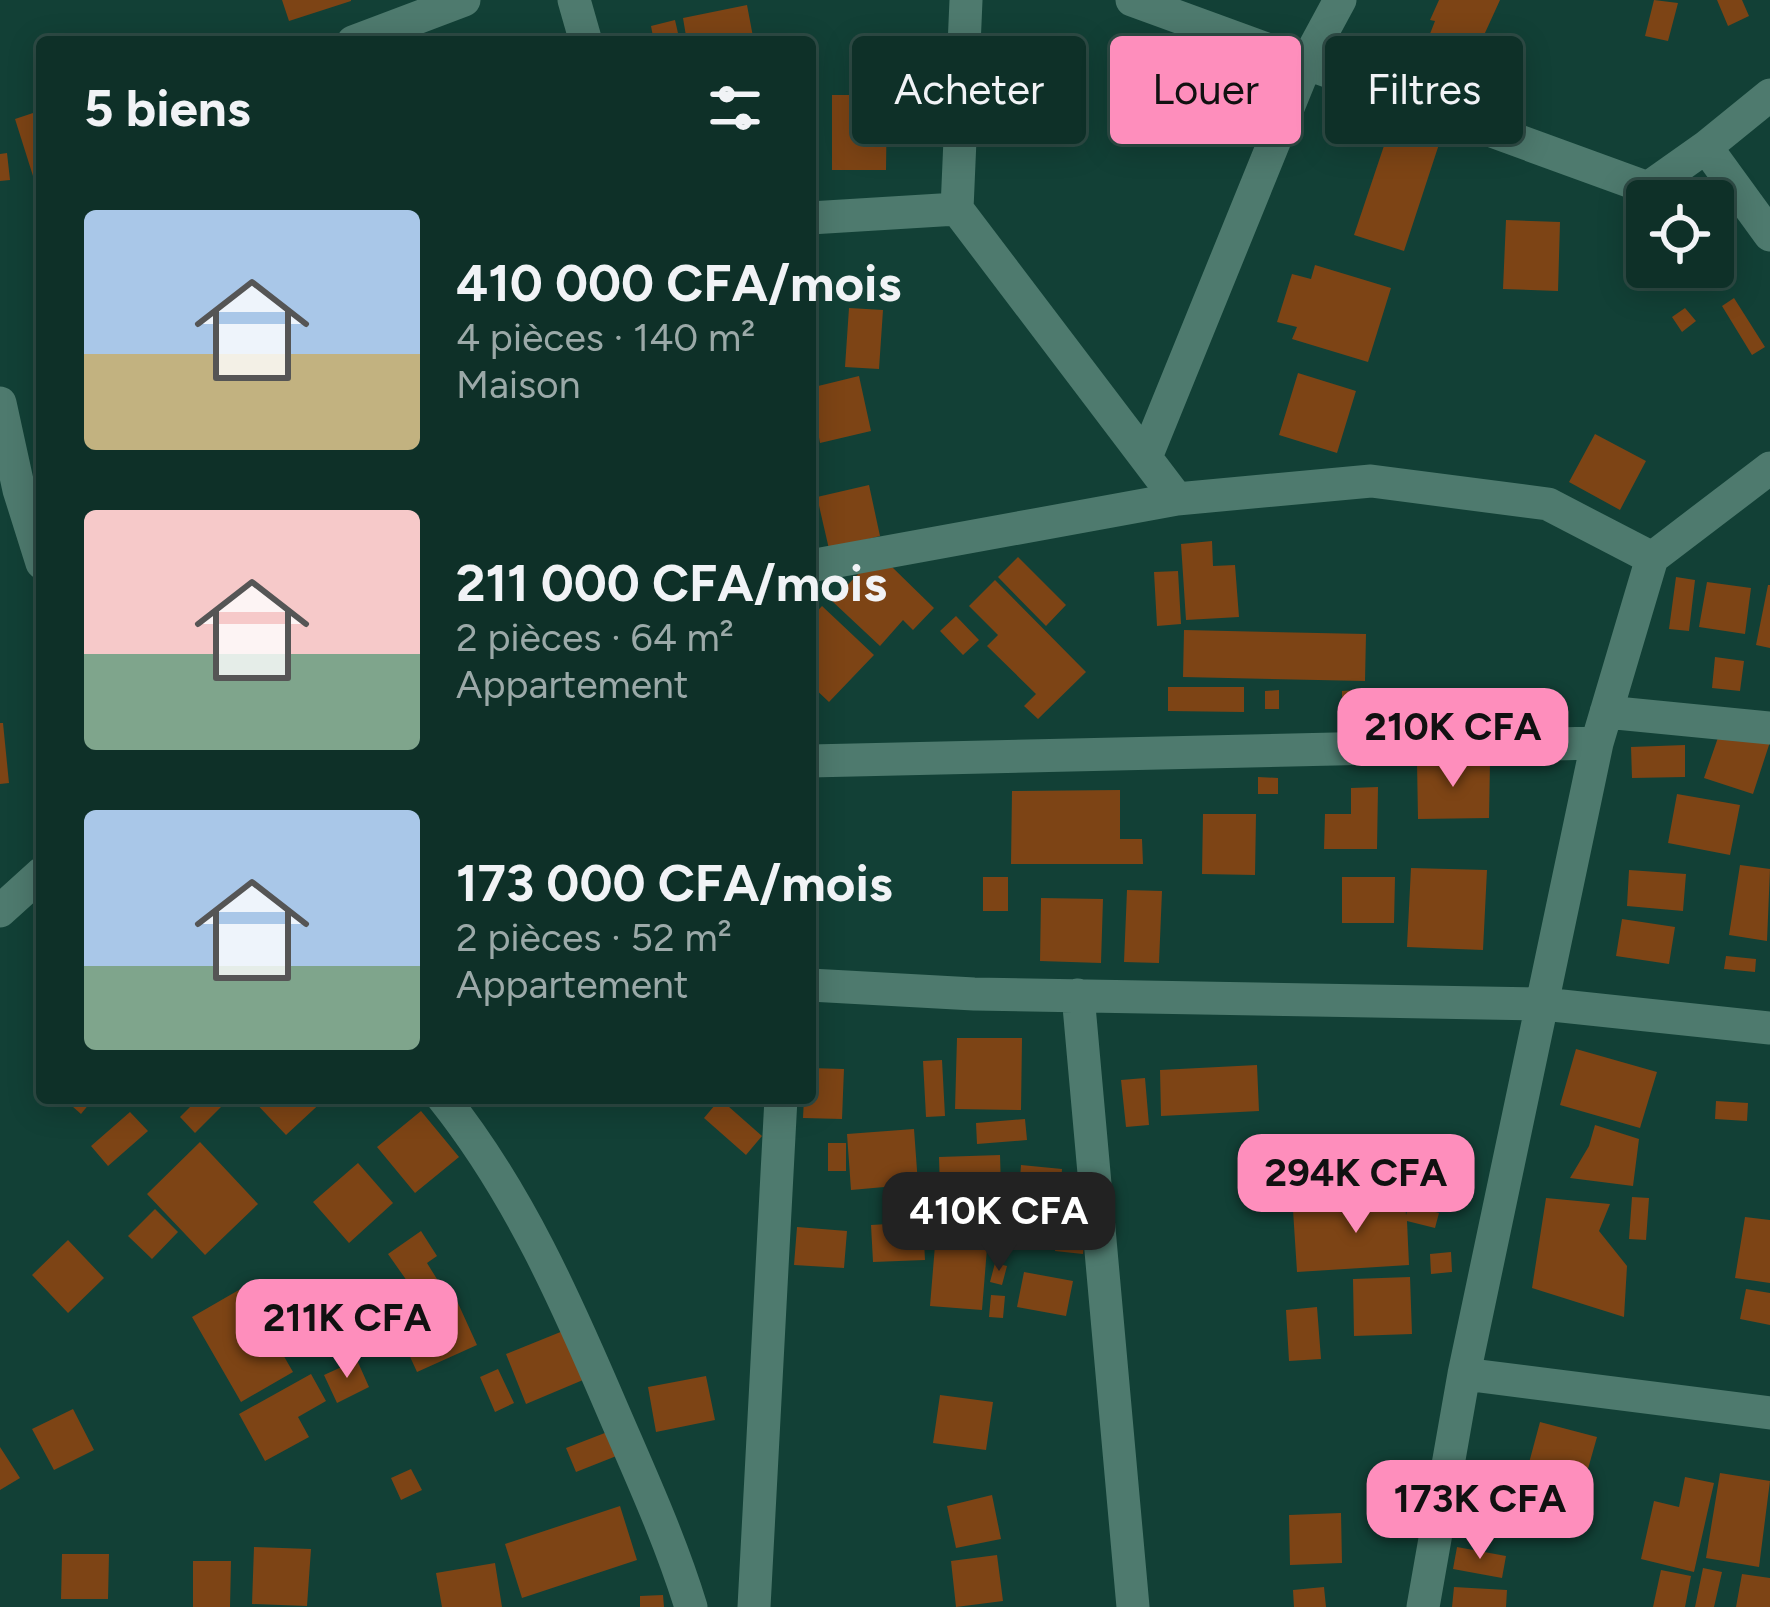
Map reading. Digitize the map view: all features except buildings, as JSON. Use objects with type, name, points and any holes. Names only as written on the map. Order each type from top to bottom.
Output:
[{"type":"street","points":[[369,36],[464,0]]},
{"type":"street","points":[[574,0],[584,36]]},
{"type":"street","points":[[966,0],[957,208],[1177,499]]},
{"type":"street","points":[[1132,0],[1648,188],[1770,95]]},
{"type":"street","points":[[1146,457],[1307,61],[1340,0]]},
{"type":"street","points":[[1706,147],[1770,235]]},
{"type":"street","points":[[816,218],[957,208]]},
{"type":"street","points":[[0,403],[36,544]]},
{"type":"street","points":[[1423,1607],[1464,1374],[1602,728],[1652,558],[1770,467]]},
{"type":"street","points":[[816,565],[1177,499],[1371,481],[1548,504],[1652,558]]},
{"type":"street","points":[[816,760],[1602,728],[1770,728]]},
{"type":"street","points":[[0,911],[36,878]]},
{"type":"street","points":[[816,985],[1543,1004],[1770,1028]]},
{"type":"street","points":[[1078,995],[1133,1607]]},
{"type":"street","points":[[447,1104],[553,1271],[663,1526],[691,1607]]},
{"type":"street","points":[[754,1607],[782,1104]]},
{"type":"street","points":[[1464,1374],[1770,1413]]}]
